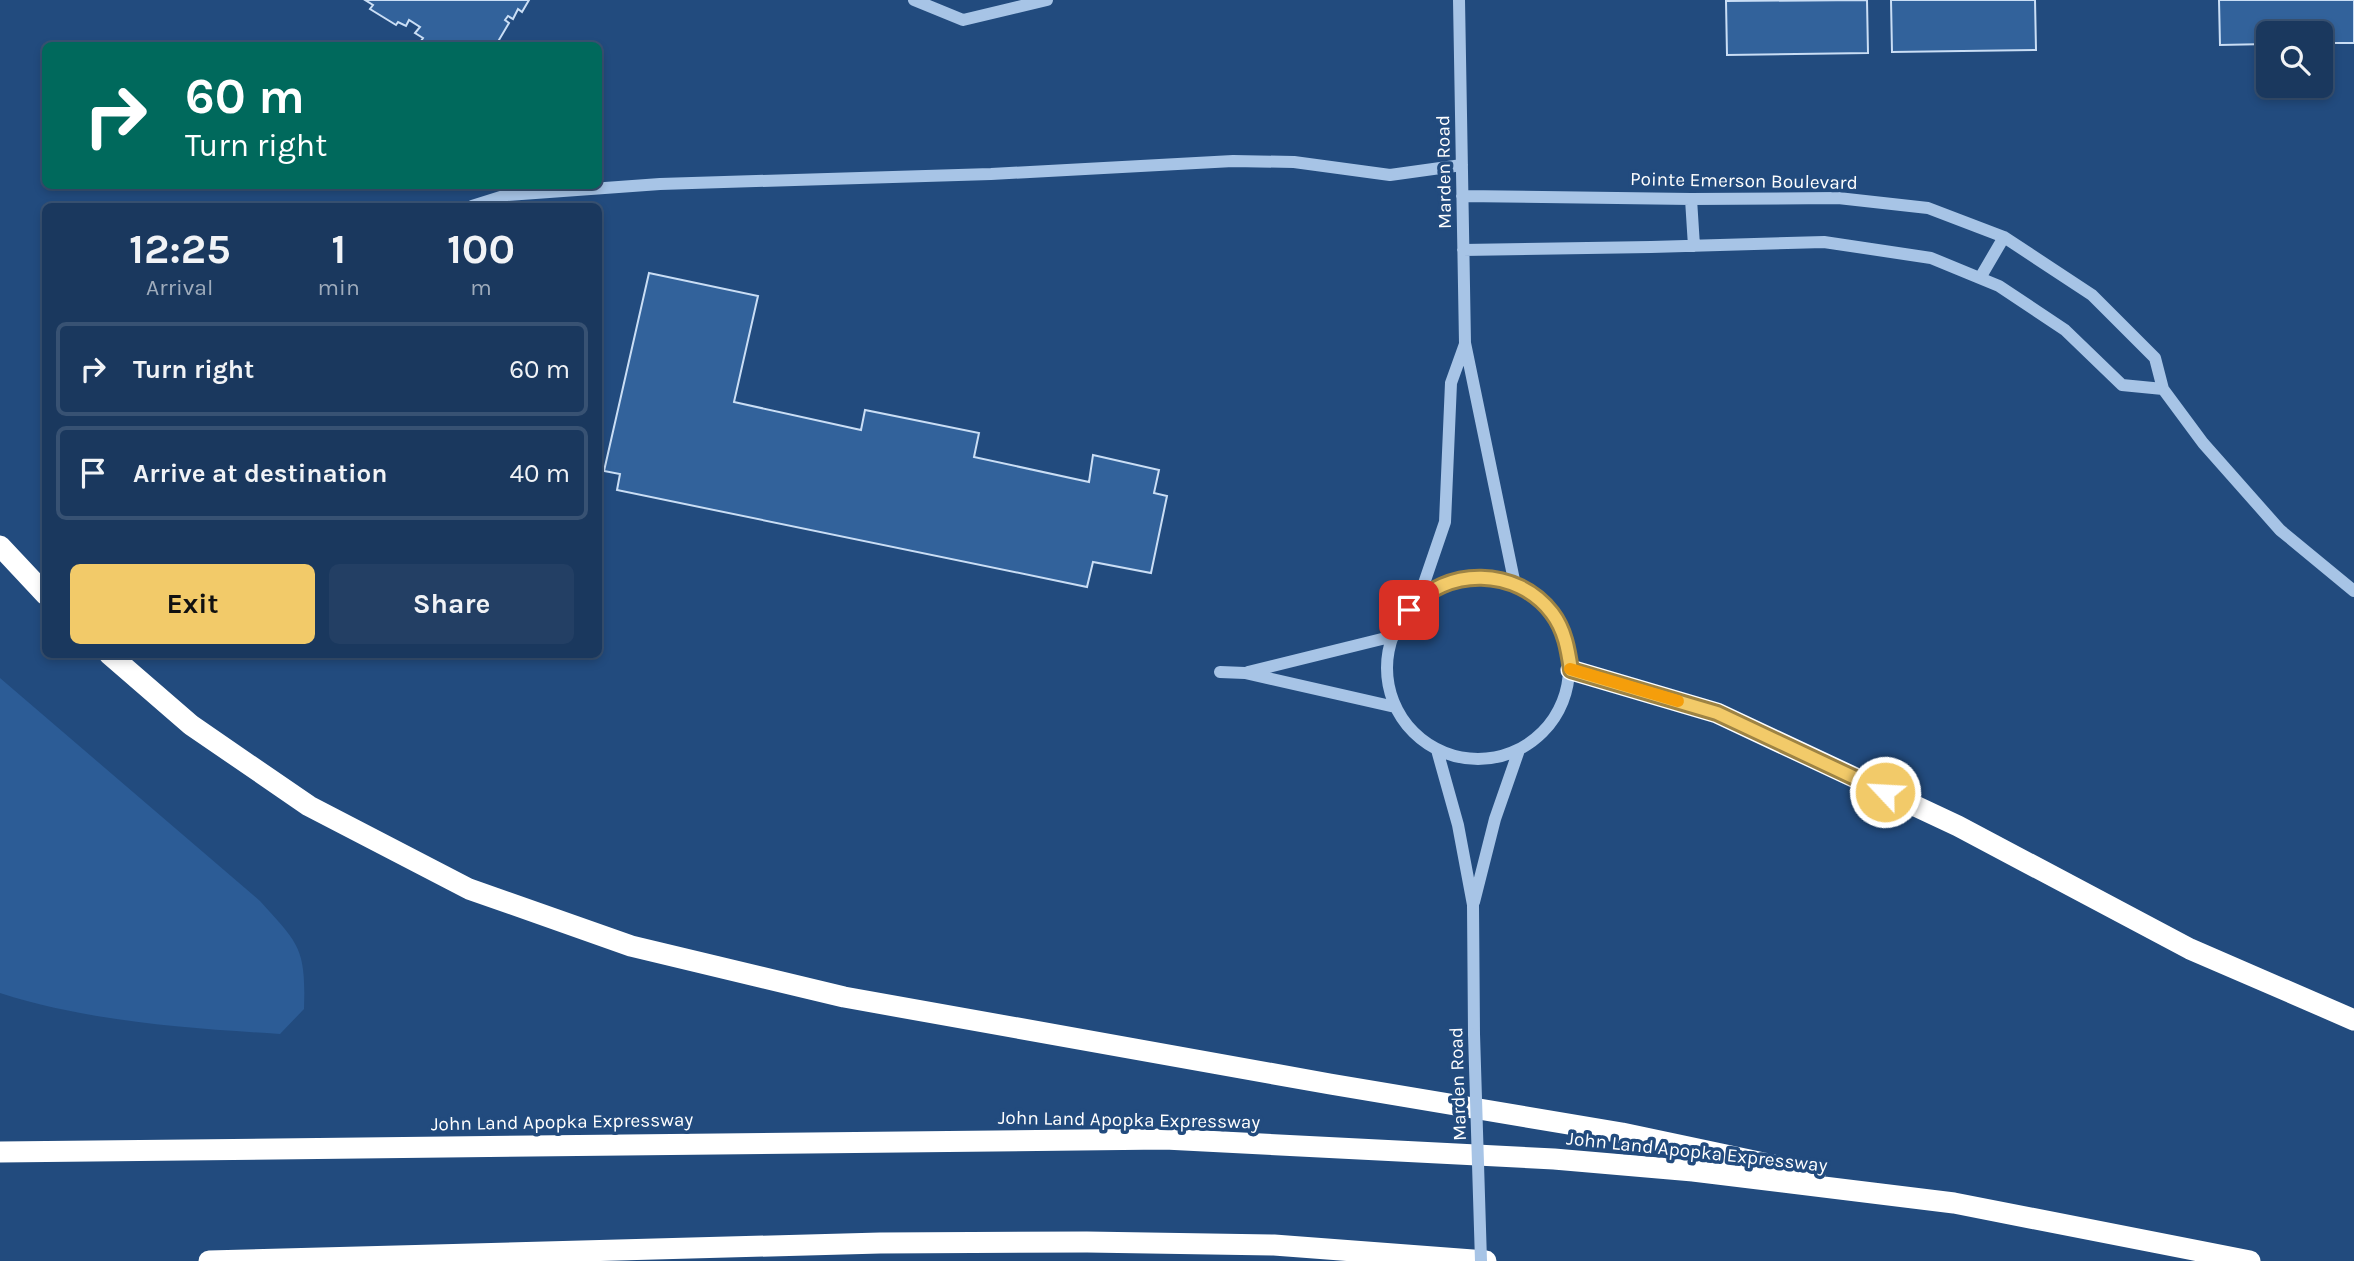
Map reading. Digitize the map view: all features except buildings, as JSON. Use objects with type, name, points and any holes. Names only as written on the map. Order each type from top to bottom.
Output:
[{"type":"highway","points":[[0,546],[42,591]]},
{"type":"highway","points":[[114,658],[191,725],[309,806],[469,888],[631,946],[844,997],[1316,1082],[1622,1133],[1954,1203]]},
{"type":"highway","points":[[1571,670],[1717,713],[1958,826],[2190,949],[2354,1020]]},
{"type":"highway","name":"John Land Apopka Expressway","points":[[0,1151],[1165,1139],[1554,1159],[1693,1171],[1954,1203],[2250,1261]]},
{"type":"highway","points":[[209,1261],[880,1243],[1087,1242],[1274,1245],[1483,1261]]},
{"type":"street","points":[[914,0],[963,20],[1047,0]]},
{"type":"street","name":"Marden Road","points":[[1459,0],[1465,343],[1515,585]]},
{"type":"street","points":[[602,188],[991,174],[1234,161],[1294,162],[1390,175],[1462,165]]},
{"type":"street","points":[[482,203],[507,195],[590,189]]},
{"type":"street","name":"Pointe Emerson Boulevard","points":[[1462,196],[1838,198],[1928,208],[2004,237],[2092,295],[2155,358],[2162,389],[2203,443],[2280,530],[2354,591]]},
{"type":"street","points":[[1691,199],[1694,246]]},
{"type":"street","points":[[1980,278],[2004,237]]},
{"type":"street","points":[[1463,250],[1824,242],[1931,258],[1999,286],[2064,330],[2122,385],[2162,389]]},
{"type":"street","name":"Marden Road","points":[[1419,598],[1446,522],[1451,383],[1465,343]]},
{"type":"street","points":[[1474,576],[1504,580],[1515,585],[1531,593],[1553,614],[1566,640],[1571,670],[1566,694],[1556,717],[1540,736],[1519,750],[1492,758],[1464,758],[1437,750],[1412,732],[1395,708],[1387,679],[1389,649],[1399,621],[1419,598],[1444,583],[1474,576]]},
{"type":"street","points":[[1245,673],[1394,636]]},
{"type":"street","points":[[1220,672],[1245,673],[1395,708]]},
{"type":"street","name":"Marden Road","points":[[1437,750],[1458,825],[1474,905],[1474,1034],[1483,1261]]},
{"type":"street","name":"Marden Road","points":[[1474,905],[1495,819],[1519,750]]},
{"type":"shaded area","points":[[0,678],[260,901],[284,927],[301,959],[304,1009],[280,1034],[174,1026],[104,1017],[0,993]]},
{"type":"slow traffic","points":[[1570,669],[1678,701]]},
{"type":"route","points":[[1409,610],[1419,598],[1444,583],[1474,576],[1504,580],[1531,593],[1553,614],[1566,640],[1571,670],[1717,713],[1885,792]]}]
